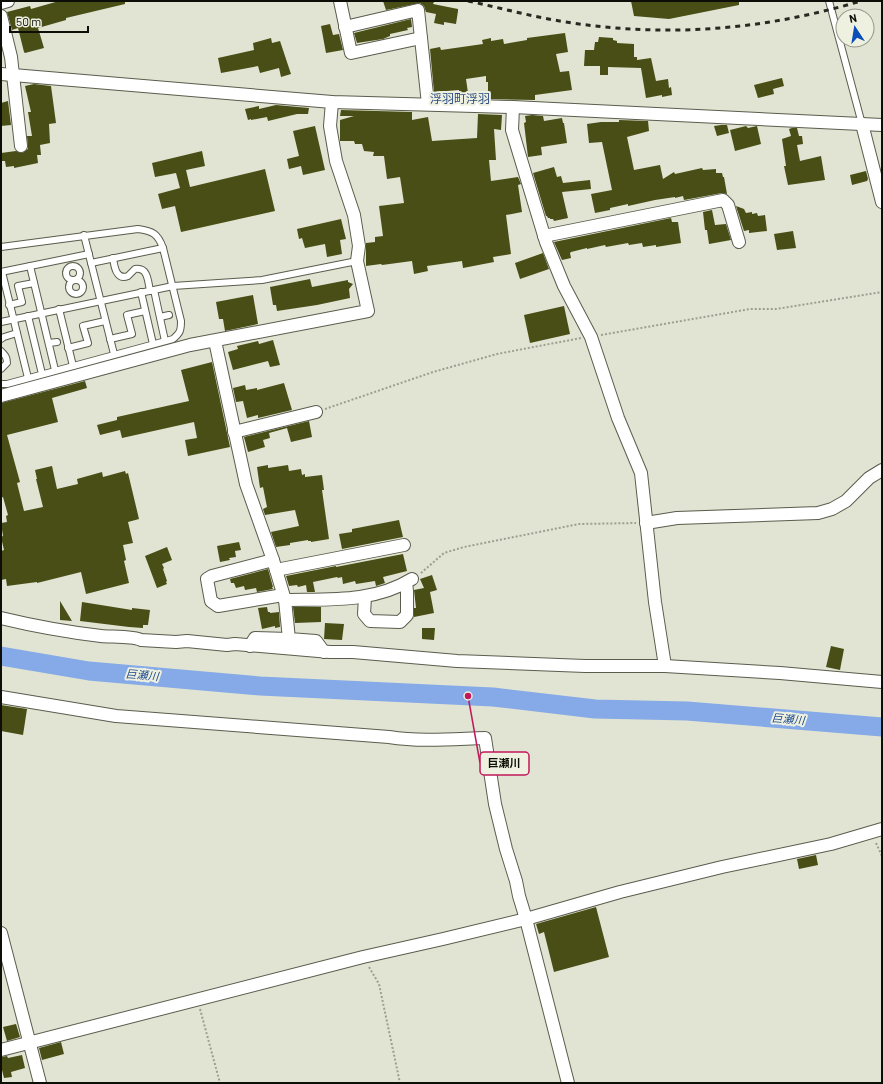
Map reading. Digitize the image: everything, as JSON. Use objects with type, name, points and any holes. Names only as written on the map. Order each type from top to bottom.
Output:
[{"type":"street","points":[[1,3],[8,1]]},
{"type":"street","points":[[340,1],[351,53],[421,38]]},
{"type":"street","points":[[345,27],[418,10],[428,104]]},
{"type":"street","points":[[1,16],[11,57],[21,146]]},
{"type":"street","points":[[1,74],[332,102],[513,107],[882,125]]},
{"type":"street","points":[[1,396],[190,345],[368,311],[357,261],[360,246],[354,215],[336,161],[330,126],[332,102]]},
{"type":"street","points":[[513,107],[512,130],[544,236],[564,286],[591,337],[618,418],[641,473],[655,602],[664,666]]},
{"type":"street","points":[[862,124],[882,202]]},
{"type":"street","points":[[544,236],[723,200],[728,205],[739,242]]},
{"type":"street","points":[[215,341],[246,484],[275,565],[284,598],[289,639]]},
{"type":"street","points":[[234,432],[316,412]]},
{"type":"street","points":[[646,523],[677,518],[818,513],[832,509],[846,501],[869,478],[882,470]]},
{"type":"street","points":[[404,545],[275,565],[212,576],[207,579],[211,601],[218,606],[284,598],[359,598],[399,587],[409,581]]},
{"type":"street","points":[[365,597],[364,614],[370,621],[400,622],[407,615],[407,592],[409,581]]},
{"type":"street","points":[[1,618],[100,635],[136,638],[141,640],[176,642],[187,641],[324,652],[353,652],[456,661],[585,666],[664,666],[780,673],[882,682]]},
{"type":"street","points":[[250,646],[255,638],[316,641],[324,652]]},
{"type":"street","points":[[1,697],[116,716],[402,739],[428,740],[485,738],[495,804],[568,1083]]},
{"type":"street","points":[[1,1050],[363,957],[526,919],[620,892],[722,867],[831,844],[876,831]]},
{"type":"street","points":[[1,933],[31,1043],[40,1083]]},
{"type":"lane","points":[[829,1],[862,124]]},
{"type":"lane","points":[[1,247],[84,235],[138,229],[149,230],[160,240],[164,248],[181,322],[181,330],[179,334],[172,339],[7,384],[1,384]]},
{"type":"lane","points":[[84,235],[114,354]]},
{"type":"lane","points":[[80,271],[113,258],[164,248]]},
{"type":"lane","points":[[28,378],[10,305],[3,285],[1,272],[89,254]]},
{"type":"lane","points":[[69,258],[71,266]]},
{"type":"lane","points":[[113,258],[116,271],[120,276],[129,275],[139,268],[146,272],[166,341]]},
{"type":"lane","points":[[1,322],[100,300],[173,286],[262,280],[357,261]]},
{"type":"lane","points":[[30,266],[55,370]]},
{"type":"lane","points":[[71,266],[76,267],[80,271]]},
{"type":"lane","points":[[71,266],[67,268],[66,275],[70,280],[82,282],[84,286],[83,290],[78,294]]},
{"type":"lane","points":[[78,294],[72,292],[70,289],[71,282],[79,277],[80,271]]},
{"type":"lane","points":[[10,305],[22,302],[18,286],[34,283]]},
{"type":"lane","points":[[141,292],[153,344]]},
{"type":"lane","points":[[78,294],[80,305]]},
{"type":"lane","points":[[59,309],[73,366]]},
{"type":"lane","points":[[110,339],[132,334],[127,315],[145,311]]},
{"type":"lane","points":[[160,317],[169,315]]},
{"type":"lane","points":[[28,316],[42,374]]},
{"type":"lane","points":[[68,348],[88,344],[83,326],[105,321]]},
{"type":"lane","points":[[1,339],[17,334]]},
{"type":"lane","points":[[49,343],[57,342]]},
{"type":"lane","points":[[1,351],[5,354],[7,360],[7,364],[1,369]]},
{"type":"path","points":[[316,412],[433,372],[497,354],[565,340],[591,337],[750,309],[776,308],[882,292]]},
{"type":"path","points":[[409,581],[424,571],[444,553],[464,547],[579,524],[646,523]]},
{"type":"path","points":[[876,831],[882,856]]},
{"type":"path","points":[[363,957],[379,984],[400,1083]]},
{"type":"path","points":[[198,1000],[220,1083]]},
{"type":"building","points":[[59,1],[125,1],[125,4],[66,18],[66,20],[38,28],[44,48],[25,53],[18,28],[12,30],[7,12],[30,6],[31,9]]},
{"type":"building","points":[[383,1],[429,1],[434,2],[433,4],[458,9],[456,24],[444,22],[444,25],[434,23],[436,14],[426,12],[424,6],[420,3],[386,10]]},
{"type":"building","points":[[631,1],[739,1],[739,5],[669,19],[634,16]]},
{"type":"building","points":[[411,19],[412,27],[407,28],[408,30],[390,34],[390,36],[383,39],[357,43],[354,33]]},
{"type":"building","points":[[330,24],[333,35],[339,34],[343,50],[326,53],[321,26]]},
{"type":"building","points":[[565,33],[568,52],[556,54],[560,72],[569,71],[572,90],[535,95],[535,100],[488,99],[488,82],[486,82],[486,76],[466,79],[468,93],[459,94],[459,90],[434,92],[430,49],[440,47],[441,50],[483,44],[482,40],[491,38],[491,41],[503,39],[504,44],[527,40],[527,38]]},
{"type":"building","points":[[599,37],[613,38],[613,40],[617,41],[617,43],[634,44],[634,57],[637,57],[637,60],[651,58],[656,81],[668,79],[669,88],[671,87],[672,95],[646,98],[641,68],[608,67],[608,75],[600,75],[600,66],[584,66],[585,50],[594,50],[595,42],[598,42]]},
{"type":"building","points":[[271,38],[272,43],[280,41],[291,74],[281,77],[279,68],[260,73],[258,66],[221,73],[218,58],[254,50],[253,43]]},
{"type":"building","points":[[782,78],[784,86],[773,89],[774,94],[758,98],[754,85]]},
{"type":"building","points":[[34,84],[51,86],[56,123],[49,124],[50,143],[40,145],[41,155],[37,155],[38,163],[14,168],[14,166],[6,167],[5,161],[1,161],[1,153],[16,151],[22,153],[28,149],[27,136],[32,136],[28,112],[31,112],[25,86]]},
{"type":"building","points":[[8,101],[11,125],[1,126],[1,103]]},
{"type":"building","points":[[276,105],[309,108],[308,114],[297,114],[268,121],[267,117],[248,120],[245,109],[259,106],[259,109]]},
{"type":"building","points":[[341,110],[412,112],[412,120],[428,117],[432,141],[477,138],[478,114],[502,115],[501,130],[494,129],[496,160],[489,160],[491,181],[518,177],[521,184],[518,185],[522,212],[506,215],[511,254],[493,257],[494,262],[463,268],[462,261],[427,266],[428,271],[414,274],[412,261],[366,266],[366,243],[375,242],[375,237],[383,236],[379,206],[404,203],[400,177],[387,179],[384,156],[373,156],[374,152],[364,151],[362,144],[355,144],[354,141],[340,141],[340,120],[354,116],[340,116]]},
{"type":"building","points":[[525,116],[543,116],[544,121],[562,118],[567,143],[541,147],[542,155],[528,157],[524,123],[526,122]]},
{"type":"building","points":[[619,120],[648,121],[649,131],[627,137],[634,170],[660,165],[663,179],[674,172],[675,174],[702,168],[703,170],[716,169],[716,173],[722,173],[724,177],[727,194],[722,193],[684,200],[683,196],[675,197],[628,206],[628,204],[595,213],[591,194],[612,190],[602,142],[589,143],[587,124],[619,122]]},
{"type":"building","points":[[727,125],[729,133],[717,136],[714,126]]},
{"type":"building","points":[[315,126],[325,170],[303,175],[301,166],[289,169],[287,159],[299,156],[293,131]]},
{"type":"building","points":[[746,126],[748,128],[757,126],[761,144],[735,151],[730,130]]},
{"type":"building","points":[[797,128],[799,136],[802,136],[803,144],[797,145],[800,161],[821,156],[825,180],[788,185],[784,166],[786,166],[782,139],[791,136],[789,129]]},
{"type":"building","points":[[202,151],[205,166],[186,170],[190,187],[265,169],[275,211],[181,232],[175,206],[162,209],[158,194],[180,188],[176,173],[155,177],[152,163]]},
{"type":"building","points":[[554,167],[557,177],[561,176],[563,183],[590,180],[591,189],[562,192],[568,218],[554,221],[546,216],[533,173]]},
{"type":"building","points":[[866,171],[867,181],[852,185],[850,175]]},
{"type":"building","points":[[736,206],[744,209],[746,213],[757,213],[758,216],[765,215],[767,231],[749,233],[749,230],[744,231]]},
{"type":"building","points":[[712,210],[715,225],[726,224],[731,240],[709,244],[707,230],[705,230],[703,212]]},
{"type":"building","points":[[671,218],[672,222],[678,222],[681,243],[656,247],[656,245],[643,247],[642,243],[629,245],[628,243],[606,247],[605,245],[571,252],[571,258],[562,260],[554,242]]},
{"type":"building","points":[[341,219],[346,239],[340,240],[342,254],[327,257],[325,244],[305,248],[302,238],[299,239],[297,229]]},
{"type":"building","points":[[793,231],[796,248],[777,250],[774,234]]},
{"type":"building","points":[[543,253],[549,269],[520,279],[515,263]]},
{"type":"building","points":[[310,279],[312,287],[348,280],[348,282],[353,284],[349,289],[350,298],[277,311],[276,305],[273,305],[270,287]]},
{"type":"building","points":[[253,295],[258,324],[225,331],[223,319],[219,319],[216,302]]},
{"type":"building","points":[[564,306],[570,334],[530,343],[524,315]]},
{"type":"building","points":[[273,340],[280,365],[270,367],[268,361],[233,370],[228,352],[238,349],[237,346],[258,341],[259,344]]},
{"type":"building","points":[[212,362],[230,447],[188,456],[185,440],[197,438],[194,422],[122,438],[120,430],[100,435],[97,425],[117,420],[117,417],[189,401],[181,370]]},
{"type":"building","points":[[85,381],[87,388],[52,398],[58,422],[7,435],[20,482],[17,483],[24,511],[43,507],[35,470],[52,466],[57,489],[78,484],[77,479],[102,472],[103,477],[125,471],[126,474],[128,473],[139,519],[128,522],[133,543],[123,545],[126,560],[124,561],[129,583],[86,594],[81,572],[37,583],[7,586],[6,579],[1,580],[1,551],[4,550],[1,537],[3,536],[1,523],[7,522],[6,516],[8,515],[3,497],[1,498],[1,403]]},
{"type":"building","points":[[284,383],[292,410],[258,418],[258,415],[247,418],[243,401],[236,402],[233,388],[245,385],[246,390],[257,388],[257,390]]},
{"type":"building","points":[[309,421],[312,437],[291,442],[287,428],[269,433],[270,438],[263,440],[265,447],[248,452],[244,437]]},
{"type":"building","points":[[268,465],[268,468],[288,465],[289,471],[301,469],[302,475],[305,474],[305,477],[322,475],[324,490],[322,490],[329,539],[311,542],[308,540],[276,547],[271,532],[299,526],[295,510],[265,515],[263,509],[267,507],[263,487],[260,488],[257,467]]},
{"type":"building","points":[[399,520],[403,537],[342,549],[339,534],[352,532],[352,529]]},
{"type":"building","points":[[239,542],[241,550],[235,551],[236,557],[220,562],[217,546]]},
{"type":"building","points":[[167,547],[172,560],[162,564],[167,584],[157,588],[145,556]]},
{"type":"building","points":[[403,554],[407,571],[383,577],[385,583],[376,586],[375,581],[356,584],[355,581],[343,584],[342,577],[337,577],[313,582],[315,592],[307,592],[306,585],[298,587],[297,585],[289,586],[286,576],[336,566]]},
{"type":"building","points":[[268,569],[273,589],[257,592],[256,588],[245,590],[244,586],[236,588],[234,583],[231,583],[230,579]]},
{"type":"building","points":[[432,575],[437,590],[430,592],[434,613],[414,617],[414,608],[416,608],[414,590],[424,588],[420,579]]},
{"type":"building","points":[[60,601],[72,621],[60,620]]},
{"type":"building","points":[[82,602],[132,610],[132,608],[150,610],[148,625],[143,625],[143,628],[80,621]]},
{"type":"building","points":[[267,607],[268,612],[270,613],[279,612],[280,627],[275,628],[275,626],[262,629],[258,608]]},
{"type":"building","points":[[293,607],[321,607],[321,622],[295,623]]},
{"type":"building","points":[[325,623],[344,624],[342,640],[324,639]]},
{"type":"building","points":[[422,628],[435,628],[434,640],[422,639]]},
{"type":"building","points":[[831,646],[844,649],[840,670],[826,667]]},
{"type":"building","points":[[1,705],[27,709],[23,735],[1,731]]},
{"type":"building","points":[[816,855],[818,865],[799,869],[797,859]]},
{"type":"building","points":[[596,907],[609,957],[554,972],[544,932],[539,934],[536,924]]},
{"type":"building","points":[[16,1024],[20,1037],[7,1041],[3,1027]]},
{"type":"building","points":[[61,1042],[64,1054],[42,1060],[39,1048]]},
{"type":"building","points":[[22,1055],[25,1068],[11,1072],[12,1077],[4,1078],[1,1066],[1,1057],[7,1056],[8,1058]]},
{"type":"waterway","name":"巨瀬川","points":[[1,656],[89,671],[260,686],[493,697],[595,709],[687,711],[882,727]]},
{"type":"railway","points":[[468,1],[566,22],[641,30],[678,30],[752,25],[825,11],[861,1]]},
{"type":"place","name":"巨瀬川","points":[[468,696]]},
{"type":"district","name":"浮羽町浮羽","points":[[460,99]]}]
